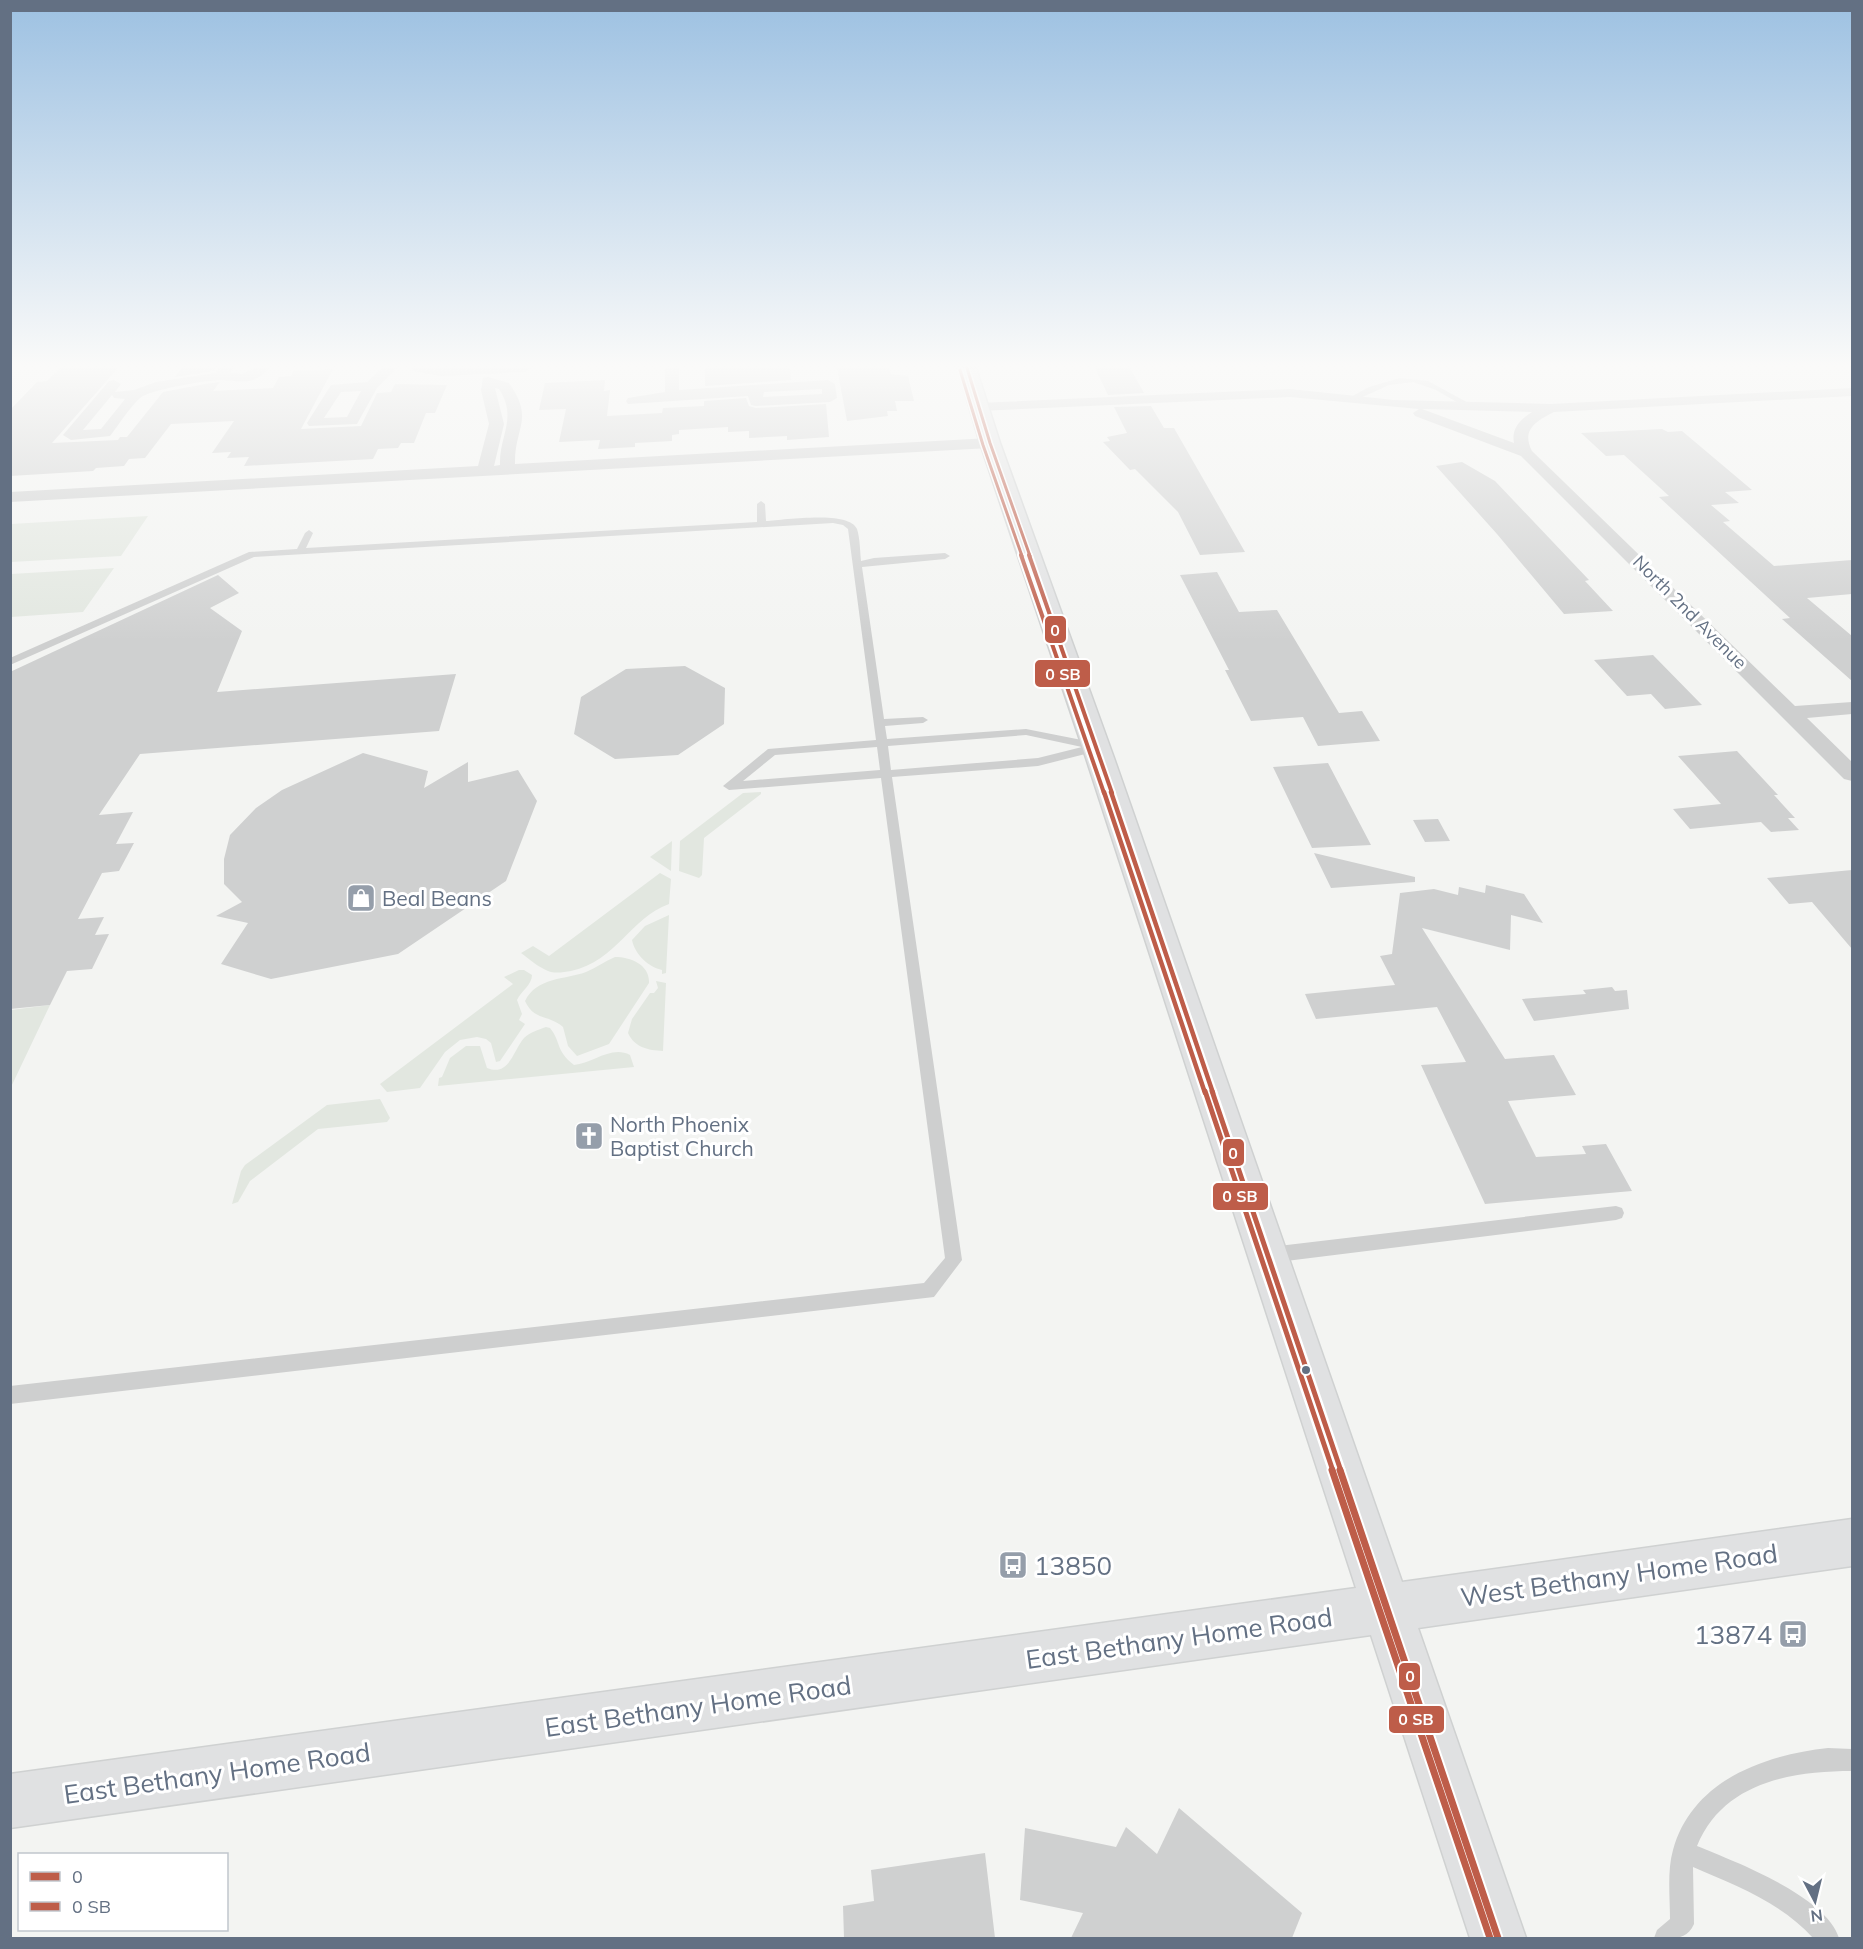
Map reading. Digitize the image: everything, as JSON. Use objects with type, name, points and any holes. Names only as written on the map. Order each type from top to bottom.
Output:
[{"type":"main road","points":[[996,459],[1096,747],[1498,1938]]},
{"type":"main road","name":"West Bethany Home Road","points":[[1385,1608],[1852,1544]]},
{"type":"main road","name":"East Bethany Home Road","points":[[10,1802],[833,1688],[1385,1608]]},
{"type":"street","points":[[484,470],[487,459]]},
{"type":"street","points":[[507,459],[508,469]]},
{"type":"street","points":[[10,497],[694,459]]},
{"type":"street","name":"North 2nd Avenue","points":[[1532,459],[1852,774]]},
{"type":"street","points":[[1791,713],[1852,708]]},
{"type":"lane","points":[[761,504],[762,524]]},
{"type":"lane","points":[[10,662],[252,554],[833,520],[846,522],[852,528],[954,1260],[928,1291],[10,1395]]},
{"type":"lane","points":[[300,551],[309,533]]},
{"type":"lane","points":[[857,565],[874,561],[945,556]]},
{"type":"lane","points":[[879,723],[923,720]]},
{"type":"lane","points":[[1026,732],[1096,747],[1038,762],[729,786],[772,752],[1026,732]]},
{"type":"lane","points":[[1267,1255],[1616,1213]]},
{"type":"lane","points":[[1665,1938],[1682,1924],[1683,1852],[1693,1826],[1717,1799],[1743,1781],[1768,1770],[1803,1762],[1852,1760]]},
{"type":"lane","points":[[1683,1852],[1745,1878],[1775,1895],[1820,1927],[1828,1938]]},
{"type":"shaded area","points":[[148,516],[121,556],[11,562],[11,524]]},
{"type":"shaded area","points":[[114,568],[83,612],[11,617],[11,574]]},
{"type":"shaded area","points":[[761,792],[704,838],[702,875],[699,878],[679,871],[680,841],[743,793]]},
{"type":"shaded area","points":[[672,841],[671,871],[650,857]]},
{"type":"shaded area","points":[[660,873],[671,879],[669,904],[655,910],[612,949],[587,966],[571,971],[548,971],[521,953],[533,946],[549,956]]},
{"type":"shaded area","points":[[669,915],[666,973],[662,974],[662,970],[639,955],[632,940],[645,926]]},
{"type":"shaded area","points":[[615,957],[638,963],[646,971],[649,983],[609,1044],[577,1056],[568,1046],[563,1027],[537,1015],[525,1001],[536,987],[544,983],[586,972]]},
{"type":"shaded area","points":[[519,970],[532,975],[530,982],[517,1000],[522,1014],[519,1020],[525,1024],[500,1061],[496,1062],[491,1043],[486,1039],[477,1037],[460,1040],[445,1052],[420,1088],[387,1092],[380,1084],[513,984],[504,977]]},
{"type":"shaded area","points":[[656,981],[666,983],[663,1051],[642,1047],[634,1042],[628,1033],[632,1019],[650,993],[654,993],[658,988]]},
{"type":"shaded area","points":[[50,1005],[11,1087],[11,1010]]},
{"type":"shaded area","points":[[546,1027],[550,1028],[564,1055],[574,1065],[616,1052],[630,1055],[634,1067],[438,1086],[439,1078],[442,1077],[450,1058],[466,1046],[480,1046],[487,1068],[501,1069],[510,1061],[524,1038]]},
{"type":"shaded area","points":[[380,1099],[390,1118],[387,1122],[318,1129],[250,1181],[238,1202],[232,1204],[241,1171],[245,1165],[327,1105]]},
{"type":"building","points":[[10,459],[130,459],[124,466],[96,468],[93,471],[10,476]]},
{"type":"building","points":[[248,459],[373,459],[373,459],[244,466]]},
{"type":"building","points":[[1119,459],[1192,459],[1245,552],[1200,555],[1178,512],[1135,469],[1130,470]]},
{"type":"building","points":[[1628,459],[1715,459],[1752,490],[1725,492],[1739,503],[1711,505],[1730,521],[1723,522],[1774,566],[1852,560],[1852,594],[1807,598],[1852,636],[1852,681],[1782,619],[1790,618],[1659,497],[1669,496]]},
{"type":"building","points":[[1462,462],[1495,481],[1589,580],[1585,581],[1613,611],[1564,614],[1436,466]]},
{"type":"building","points":[[1217,572],[1239,612],[1277,610],[1339,713],[1362,711],[1380,741],[1318,746],[1303,717],[1251,721],[1225,670],[1229,670],[1180,575]]},
{"type":"building","points":[[218,575],[239,593],[210,608],[242,631],[217,692],[456,674],[439,731],[140,754],[99,815],[133,812],[116,844],[134,843],[119,871],[102,873],[78,919],[104,917],[95,935],[109,934],[92,969],[67,971],[50,1005],[10,1009],[10,672]]},
{"type":"building","points":[[1653,655],[1702,705],[1665,709],[1651,694],[1627,696],[1594,660]]},
{"type":"building","points":[[685,666],[725,688],[724,724],[678,755],[615,759],[574,734],[581,697],[626,669]]},
{"type":"building","points":[[1737,751],[1778,795],[1774,795],[1795,818],[1788,818],[1799,830],[1771,832],[1761,822],[1690,829],[1673,809],[1721,804],[1678,756]]},
{"type":"building","points":[[363,753],[428,771],[424,788],[468,762],[468,782],[518,770],[537,801],[506,881],[398,954],[271,979],[221,964],[248,923],[216,916],[242,902],[224,884],[224,859],[230,835],[256,808],[282,790]]},
{"type":"building","points":[[1328,763],[1371,845],[1312,848],[1273,767]]},
{"type":"building","points":[[1438,819],[1450,841],[1425,842],[1413,820]]},
{"type":"building","points":[[1314,853],[1415,877],[1415,882],[1331,888]]},
{"type":"building","points":[[1852,870],[1852,949],[1812,902],[1789,904],[1767,878]]},
{"type":"building","points":[[1486,885],[1524,894],[1543,923],[1511,915],[1510,950],[1422,928],[1505,1059],[1554,1055],[1576,1095],[1508,1101],[1536,1157],[1586,1154],[1582,1146],[1606,1144],[1632,1191],[1485,1204],[1421,1065],[1466,1062],[1437,1007],[1316,1019],[1305,994],[1395,985],[1380,956],[1392,954],[1400,893],[1434,889],[1458,895],[1459,887],[1485,893]]},
{"type":"building","points":[[1612,987],[1615,991],[1627,990],[1629,1009],[1534,1021],[1522,999],[1586,994],[1583,990]]},
{"type":"building","points":[[1179,1808],[1302,1913],[1292,1938],[1071,1938],[1083,1913],[1020,1900],[1025,1828],[1116,1847],[1126,1827],[1157,1854]]},
{"type":"building","points":[[985,1853],[995,1938],[844,1938],[843,1906],[874,1901],[871,1870]]},
{"type":"transit line","points":[[988,459],[1093,760],[1490,1938]]},
{"type":"transit line","name":"0","points":[[996,459],[1100,758],[1498,1938]]},
{"type":"place","name":"Beal Beans","points":[[361,898]]},
{"type":"place","name":"North Phoenix Baptist Church","points":[[589,1136]]},
{"type":"place","name":"13850","points":[[1013,1565]]},
{"type":"place","name":"13874","points":[[1793,1634]]}]
